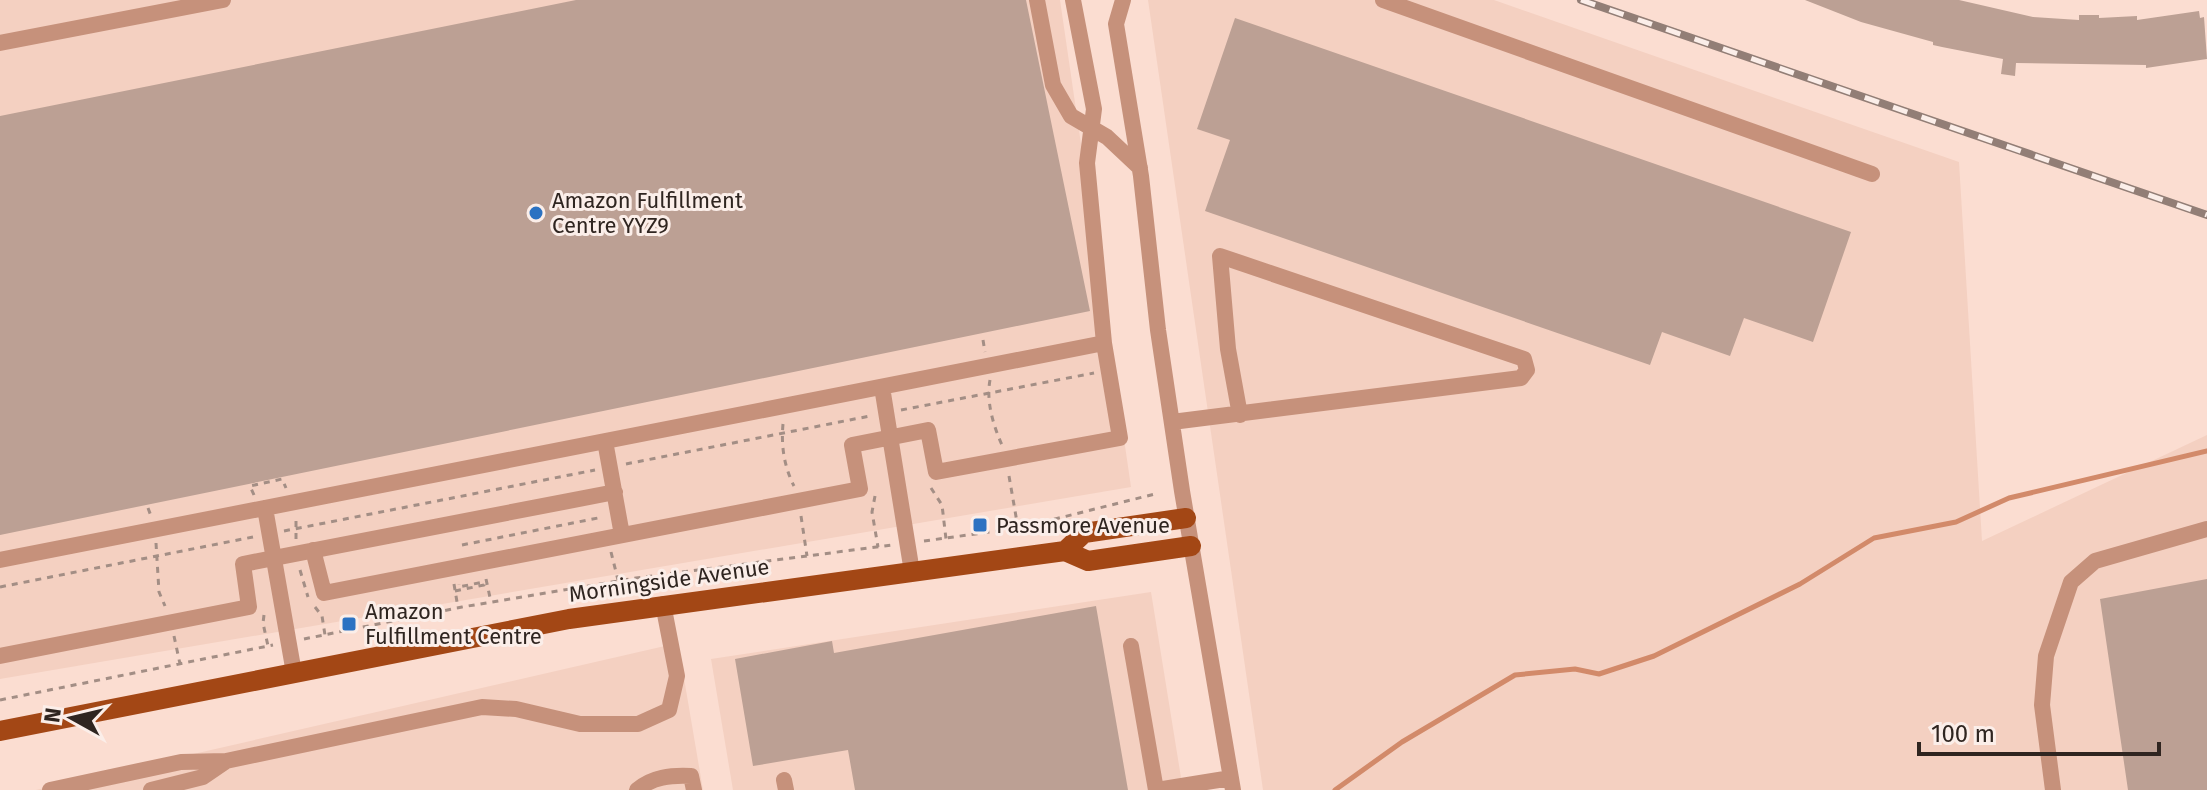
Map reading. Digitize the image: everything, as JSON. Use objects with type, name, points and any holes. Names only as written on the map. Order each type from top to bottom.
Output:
[{"type":"main road","name":"Morningside Avenue","points":[[1065,551],[1084,533],[1186,518]]},
{"type":"main road","name":"Morningside Avenue","points":[[0,731],[557,621],[663,604],[1065,551],[1088,561],[1191,546]]},
{"type":"street","points":[[0,43],[223,0]]},
{"type":"street","points":[[1037,0],[1053,85],[1071,116],[1107,137],[1140,168]]},
{"type":"street","points":[[313,550],[324,593],[482,570],[622,535],[860,489],[852,445],[928,430],[936,472],[1120,438],[1104,343],[1087,163],[1094,109],[1073,0]]},
{"type":"street","points":[[1123,0],[1116,24],[1140,168],[1158,330],[1186,518],[1232,784],[1157,790],[1131,646]]},
{"type":"street","points":[[1383,0],[1872,174]]},
{"type":"street","points":[[1172,422],[1240,415],[1521,378],[1527,370],[1524,359],[1220,256],[1228,349],[1240,415]]},
{"type":"street","points":[[0,560],[1104,343]]},
{"type":"street","points":[[882,387],[912,572]]},
{"type":"street","points":[[605,441],[622,535]]},
{"type":"street","points":[[0,656],[249,607],[243,564],[615,492]]},
{"type":"street","points":[[265,508],[294,673]]},
{"type":"street","points":[[2053,790],[2042,705],[2046,656],[2071,582],[2095,561],[2207,529]]},
{"type":"street","points":[[50,790],[181,762],[226,761],[482,707],[516,709],[580,724],[638,724],[669,710],[677,676],[663,604]]},
{"type":"street","points":[[151,790],[203,777],[226,761]]},
{"type":"street","points":[[637,790],[646,782],[673,775],[691,776],[694,790]]},
{"type":"path","points":[[983,340],[991,379],[989,393],[994,428],[1006,459],[1019,528]]},
{"type":"path","points":[[0,587],[1109,370]]},
{"type":"path","points":[[782,406],[786,470],[799,501],[807,556]]},
{"type":"path","points":[[0,700],[491,602],[636,578],[1019,528],[1155,494]]},
{"type":"path","points":[[148,508],[154,529],[159,592],[171,622],[180,664]]},
{"type":"path","points":[[462,545],[604,516]]},
{"type":"path","points":[[482,570],[491,602]]},
{"type":"path","points":[[455,591],[484,585],[483,582],[459,587],[459,583],[482,579],[482,570]]},
{"type":"path","points":[[453,584],[458,608]]},
{"type":"shaded area","name":"Amazon Fulfillment Centre YYZ9","points":[[0,0],[1060,0],[1131,487],[0,679]]},
{"type":"shaded area","points":[[1148,0],[1494,0],[1959,162],[1982,541],[2207,435],[2207,790],[1263,790]]},
{"type":"shaded area","points":[[1151,592],[1183,790],[733,790],[711,659]]},
{"type":"shaded area","points":[[678,643],[703,790],[36,790]]},
{"type":"building","name":"Amazon Fulfillment Centre YYZ9","points":[[576,0],[1026,0],[1090,311],[0,535],[0,116]]},
{"type":"building","points":[[1805,0],[1959,0],[2033,17],[2079,20],[2079,15],[2099,15],[2099,18],[2137,16],[2137,20],[2199,11],[2200,18],[2204,17],[2207,59],[2146,68],[2146,65],[2016,63],[2015,76],[2001,74],[2003,59],[1933,45],[1933,42],[1861,22]]},
{"type":"building","points":[[1235,18],[1851,232],[1813,342],[1744,318],[1730,356],[1662,332],[1650,365],[1205,211],[1230,140],[1197,129]]},
{"type":"building","points":[[2207,579],[2207,790],[2128,790],[2100,599]]},
{"type":"building","points":[[1096,606],[1128,790],[855,790],[848,750],[753,766],[735,659],[832,641],[834,653]]},
{"type":"waterway","points":[[1335,790],[1402,742],[1515,675],[1575,669],[1599,674],[1654,656],[1800,584],[1874,538],[1956,522],[2009,498],[2207,451]]},
{"type":"railway","points":[[1581,0],[2207,215]]},
{"type":"place","name":"Amazon Fulfillment Centre YYZ9","points":[[536,213]]},
{"type":"place","name":"Passmore Avenue","points":[[980,525]]},
{"type":"place","name":"Amazon Fulfillment Centre","points":[[349,624]]}]
